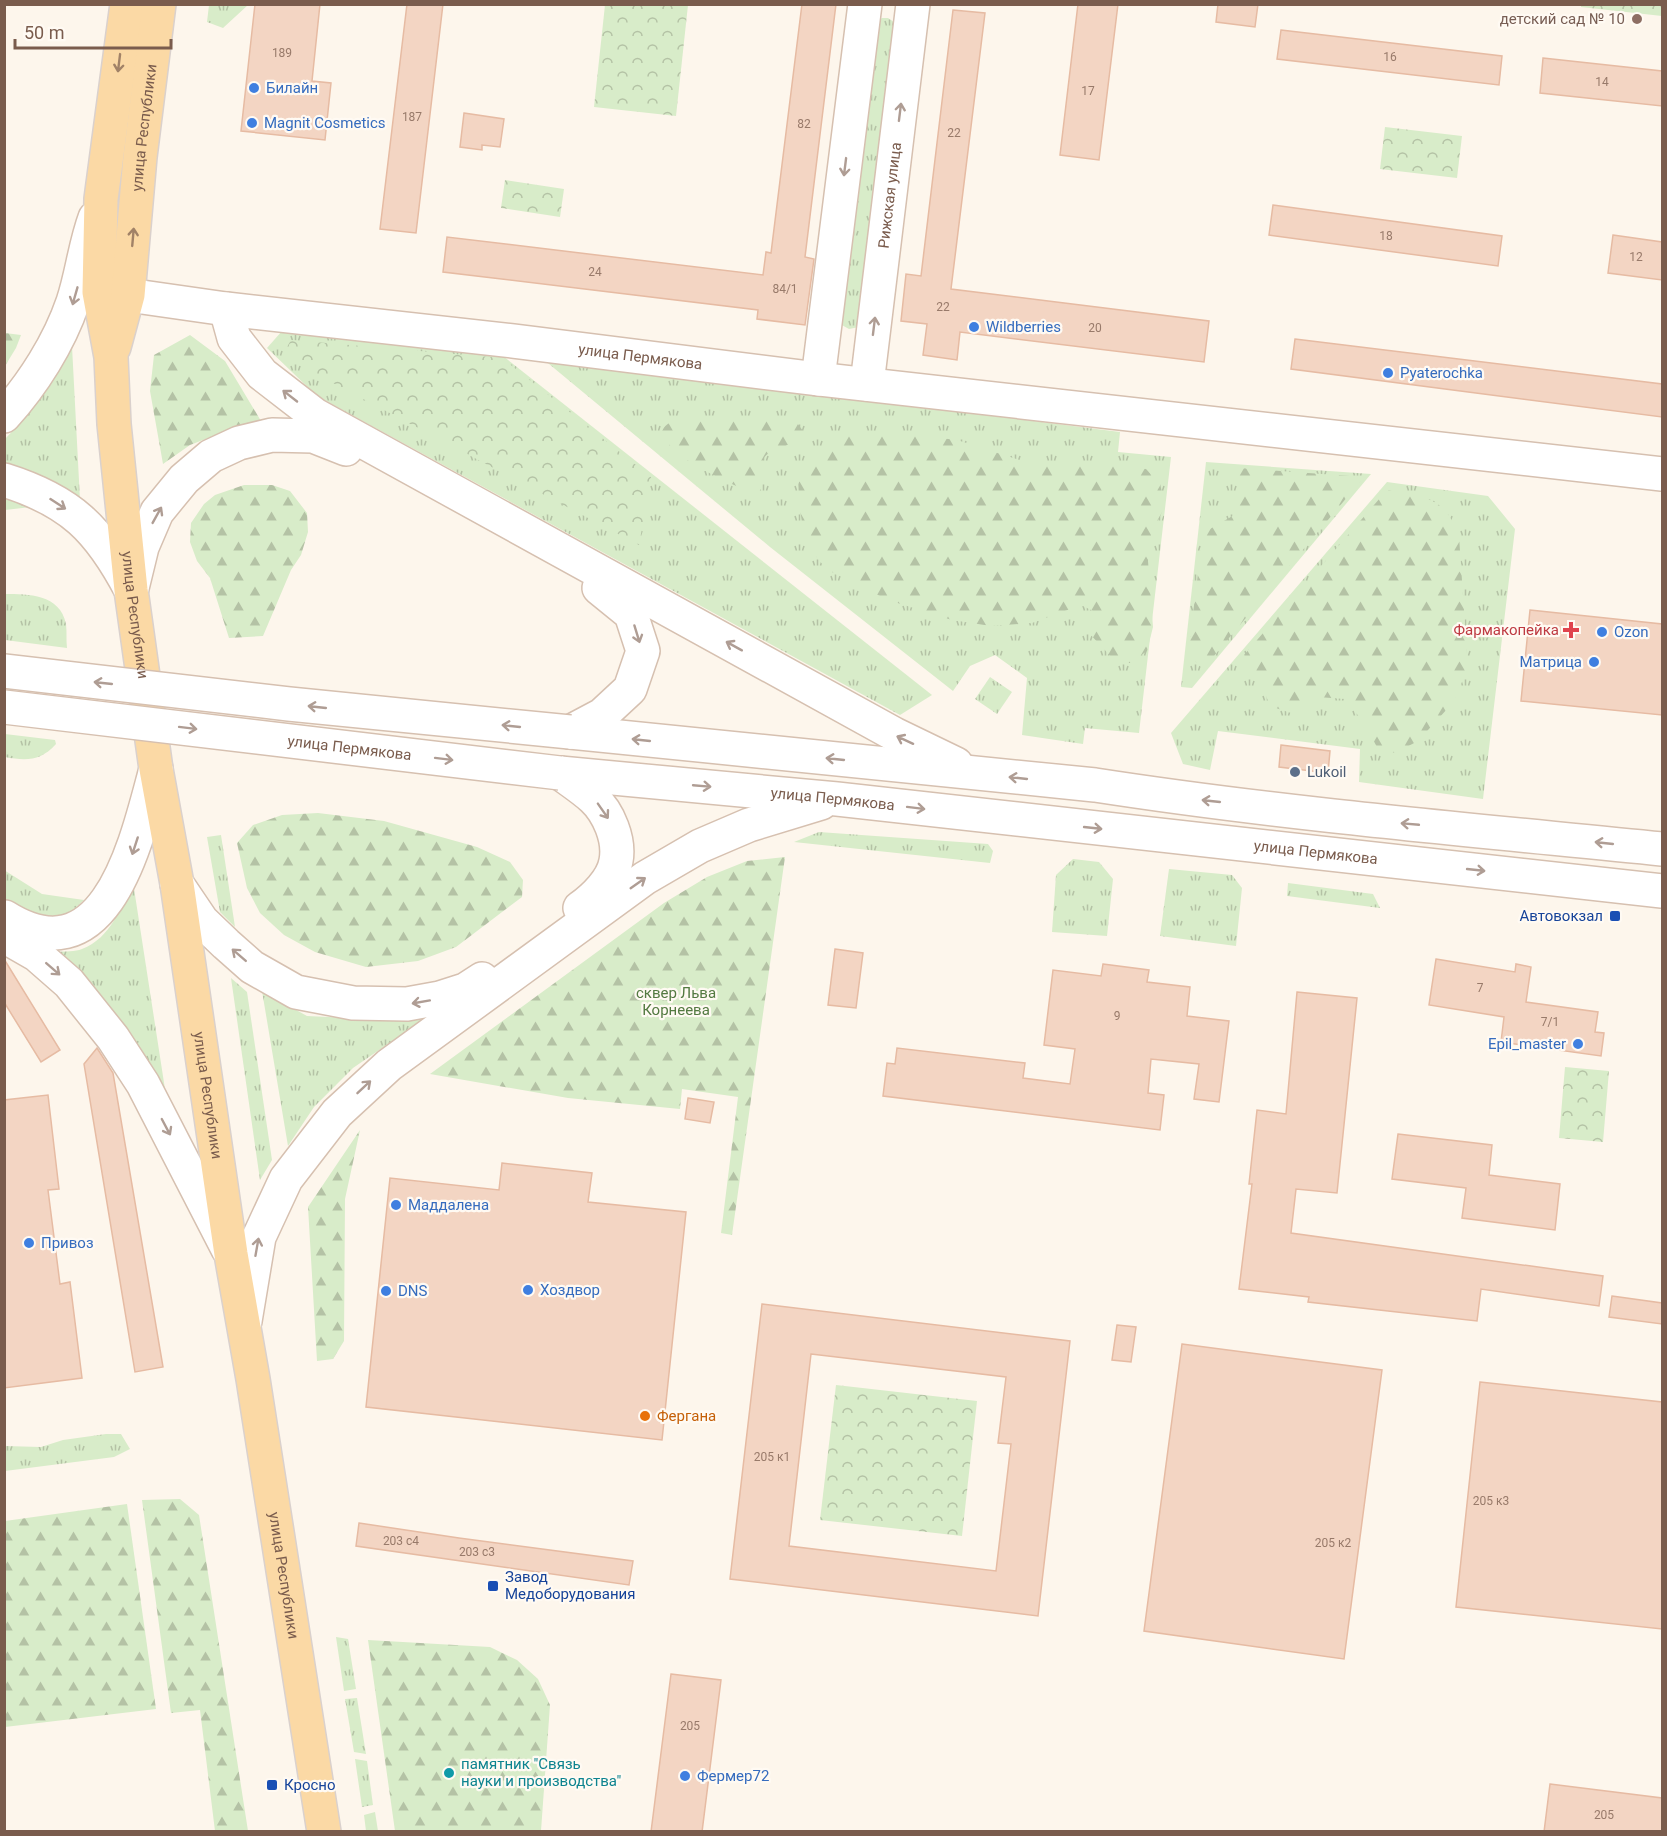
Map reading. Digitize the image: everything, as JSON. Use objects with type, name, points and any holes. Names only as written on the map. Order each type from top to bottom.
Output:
[{"type":"main road","name":"улица Республики","points":[[127,4],[101,199],[99,292],[111,357],[114,424],[131,590],[156,769],[177,884],[231,1254],[324,1832]]},
{"type":"main road","name":"улица Республики","points":[[111,357],[128,296],[140,157],[159,4]]},
{"type":"main road","points":[[818,379],[865,4]]},
{"type":"main road","name":"Рижская улица","points":[[867,384],[913,4]]},
{"type":"main road","points":[[4,416],[22,397],[64,325],[75,294],[88,235],[101,199]]},
{"type":"main road","name":"улица Пермякова","points":[[128,296],[818,379],[1662,474]]},
{"type":"main road","points":[[226,309],[234,338],[262,374],[315,415],[894,734],[977,774]]},
{"type":"main road","points":[[131,590],[142,547],[157,512],[184,479],[211,456],[239,443],[272,435],[313,436],[342,447],[604,591],[631,614],[643,651],[630,689],[602,716],[570,732]]},
{"type":"main road","points":[[4,480],[31,489],[55,501],[78,517],[104,543],[131,590]]},
{"type":"main road","points":[[4,671],[570,732],[1095,785],[1170,797],[1269,807],[1369,821],[1662,849]]},
{"type":"main road","name":"улица Пермякова","points":[[4,707],[560,773],[837,799],[1662,891]]},
{"type":"main road","points":[[4,917],[20,926],[46,934],[65,933],[84,923],[101,909],[129,861],[156,769]]},
{"type":"main road","points":[[177,884],[202,921],[226,944],[252,967],[296,992],[353,1003],[407,1004],[440,999],[465,990],[509,962],[586,904],[606,883],[616,862],[616,842],[610,822],[594,799],[560,773]]},
{"type":"main road","points":[[244,1325],[259,1237],[286,1179],[337,1113],[389,1065],[645,878],[700,846],[749,825],[837,799]]},
{"type":"main road","points":[[4,936],[37,956],[69,983],[113,1038],[143,1084],[231,1254]]},
{"type":"green space","points":[[209,4],[248,5],[223,28],[207,22]]},
{"type":"green space","points":[[605,5],[688,5],[676,116],[594,107]]},
{"type":"green space","points":[[1581,5],[1662,5],[1662,16],[1581,7]]},
{"type":"green space","points":[[888,18],[897,24],[859,327],[849,329],[840,324],[877,21]]},
{"type":"green space","points":[[1385,127],[1462,136],[1457,178],[1380,169]]},
{"type":"green space","points":[[505,180],[564,189],[560,217],[501,208]]},
{"type":"green space","points":[[282,331],[503,356],[932,695],[900,715],[317,396],[267,348]]},
{"type":"green space","points":[[5,333],[21,335],[5,366]]},
{"type":"green space","points":[[190,335],[225,361],[261,421],[190,445],[163,464],[150,391],[154,355]]},
{"type":"green space","points":[[291,340],[502,358],[651,477],[639,545],[282,356]]},
{"type":"green space","points":[[72,346],[80,500],[56,483],[5,466],[5,439],[42,395]]},
{"type":"green space","points":[[543,359],[1120,432],[1118,452],[1171,457],[1139,733],[1085,728],[1083,744],[1022,735],[1027,678],[995,655],[970,666],[953,691],[770,547]]},
{"type":"green space","points":[[707,417],[786,419],[797,423],[803,431],[800,439],[767,454],[761,465],[761,489],[758,493],[751,493],[700,468],[676,452],[661,432],[675,420]]},
{"type":"green space","points":[[896,433],[957,440],[1029,463],[1112,465],[1146,469],[1160,484],[1165,505],[1151,536],[1148,561],[1153,627],[1147,651],[1130,663],[1115,661],[1089,633],[1093,611],[1081,605],[1032,623],[991,626],[952,620],[888,600],[826,569],[805,542],[798,476],[810,453],[848,436]]},
{"type":"green space","points":[[1206,462],[1371,474],[1192,688],[1181,687]]},
{"type":"green space","points":[[1239,468],[1364,477],[1203,669],[1188,654],[1203,533],[1236,514]]},
{"type":"green space","points":[[1387,482],[1488,496],[1515,529],[1483,799],[1359,782],[1360,749],[1218,731],[1210,770],[1183,764],[1171,733]]},
{"type":"green space","points":[[244,485],[272,485],[290,491],[307,513],[308,532],[301,555],[291,570],[263,636],[229,638],[210,578],[197,561],[190,542],[191,523],[204,504],[215,495]]},
{"type":"green space","points":[[1387,490],[1432,501],[1447,513],[1453,523],[1459,536],[1467,655],[1465,675],[1448,708],[1418,741],[1395,753],[1377,747],[1364,723],[1345,699],[1318,697],[1291,713],[1270,706],[1256,670],[1244,655]]},
{"type":"green space","points":[[5,498],[31,507],[5,510]]},
{"type":"green space","points":[[5,594],[23,594],[42,598],[57,607],[63,614],[66,624],[67,648],[5,640]]},
{"type":"green space","points":[[990,677],[1012,692],[997,714],[975,699]]},
{"type":"green space","points":[[5,734],[55,740],[56,744],[39,757],[20,759],[5,757]]},
{"type":"green space","points":[[318,813],[384,821],[477,847],[510,862],[523,880],[522,897],[456,947],[418,961],[366,967],[315,952],[284,935],[260,913],[247,888],[237,843],[253,825],[282,815]]},
{"type":"green space","points":[[819,832],[988,844],[993,851],[990,863],[794,842]]},
{"type":"green space","points":[[221,835],[235,927],[220,912],[207,837]]},
{"type":"green space","name":"сквер Льва Корнеева","points":[[785,857],[732,1235],[721,1233],[738,1097],[682,1089],[680,1109],[568,1098],[430,1074],[664,903],[707,877],[747,861]]},
{"type":"green space","points":[[1073,859],[1099,862],[1113,879],[1107,936],[1052,932],[1056,875]]},
{"type":"green space","points":[[1169,869],[1232,875],[1242,888],[1236,946],[1160,936]]},
{"type":"green space","points":[[4,870],[42,894],[84,900],[71,912],[57,920],[5,906]]},
{"type":"green space","points":[[133,882],[167,1102],[58,952],[79,950],[101,937],[114,921]]},
{"type":"green space","points":[[1288,883],[1373,894],[1380,908],[1287,896]]},
{"type":"green space","points":[[231,978],[247,992],[272,1160],[260,1180]]},
{"type":"green space","points":[[262,991],[307,1016],[350,1018],[433,1013],[353,1068],[314,1107],[288,1146]]},
{"type":"green space","points":[[1565,1067],[1609,1071],[1603,1142],[1559,1138]]},
{"type":"green space","points":[[360,1130],[345,1199],[344,1341],[333,1359],[317,1361],[308,1207]]},
{"type":"green space","points":[[836,1385],[977,1401],[962,1536],[820,1520]]},
{"type":"green space","points":[[121,1434],[130,1449],[114,1457],[5,1471],[5,1446],[41,1447],[63,1440]]},
{"type":"green space","points":[[180,1499],[199,1515],[248,1831],[215,1831],[200,1710],[171,1713],[142,1500]]},
{"type":"green space","points":[[127,1504],[156,1709],[5,1727],[5,1521]]},
{"type":"green space","points":[[336,1637],[348,1639],[356,1689],[344,1691]]},
{"type":"green space","points":[[368,1640],[490,1647],[517,1660],[538,1679],[550,1705],[541,1831],[395,1831]]},
{"type":"green space","points":[[357,1698],[366,1754],[354,1752],[345,1699]]},
{"type":"green space","points":[[355,1759],[367,1761],[373,1805],[362,1807]]},
{"type":"green space","points":[[375,1812],[378,1831],[366,1831],[364,1815]]},
{"type":"building","points":[[255,4],[320,4],[312,81],[331,83],[325,140],[241,131]]},
{"type":"building","points":[[407,4],[443,4],[416,233],[380,229]]},
{"type":"building","points":[[802,4],[836,4],[805,257],[814,259],[805,325],[757,319],[758,310],[443,272],[447,237],[763,275],[766,252],[771,253]]},
{"type":"building","points":[[1078,4],[1118,4],[1099,160],[1060,155]]},
{"type":"building","points":[[1218,4],[1258,4],[1255,27],[1216,22]]},
{"type":"building","points":[[953,10],[985,13],[951,289],[1209,321],[1204,362],[960,332],[957,360],[923,355],[927,324],[901,321],[906,274],[921,276]]},
{"type":"building","points":[[1281,30],[1502,56],[1499,85],[1277,59]]},
{"type":"building","points":[[1543,58],[1662,71],[1662,106],[1540,93]]},
{"type":"building","points":[[464,113],[504,119],[500,147],[482,145],[482,150],[460,147]]},
{"type":"building","points":[[1273,205],[1502,236],[1498,266],[1269,235]]},
{"type":"building","points":[[1613,235],[1662,242],[1662,280],[1608,273]]},
{"type":"building","points":[[1295,339],[1662,384],[1662,417],[1291,369]]},
{"type":"building","name":"Матрица","points":[[1530,610],[1662,624],[1662,715],[1521,701]]},
{"type":"building","points":[[1281,745],[1330,751],[1328,773],[1279,767]]},
{"type":"building","points":[[835,949],[863,953],[856,1008],[828,1005]]},
{"type":"building","points":[[4,959],[60,1050],[41,1062],[4,1002]]},
{"type":"building","points":[[1436,959],[1515,972],[1516,964],[1531,967],[1526,1002],[1598,1012],[1595,1032],[1604,1033],[1601,1056],[1501,1042],[1504,1017],[1429,1005]]},
{"type":"building","points":[[1103,964],[1149,970],[1147,982],[1190,987],[1187,1016],[1229,1021],[1219,1102],[1194,1099],[1199,1064],[1151,1059],[1148,1093],[1164,1095],[1160,1130],[883,1096],[887,1063],[895,1064],[897,1048],[1025,1063],[1023,1078],[1070,1084],[1075,1049],[1044,1045],[1053,970],[1101,976]]},
{"type":"building","points":[[1297,992],[1357,998],[1337,1193],[1296,1189],[1291,1233],[1603,1276],[1599,1306],[1481,1289],[1477,1321],[1308,1302],[1309,1297],[1239,1289],[1252,1184],[1249,1184],[1257,1110],[1286,1114]]},
{"type":"building","points":[[97,1048],[113,1073],[163,1367],[135,1372],[84,1064]]},
{"type":"building","name":"Привоз","points":[[48,1095],[59,1189],[48,1190],[60,1284],[70,1282],[82,1378],[4,1388],[4,1100]]},
{"type":"building","points":[[688,1098],[714,1102],[710,1123],[685,1119]]},
{"type":"building","points":[[1398,1134],[1492,1145],[1489,1175],[1560,1184],[1555,1230],[1462,1218],[1466,1188],[1392,1179]]},
{"type":"building","name":"Хоздвор","points":[[502,1163],[592,1173],[588,1202],[686,1212],[662,1440],[366,1407],[390,1178],[499,1190]]},
{"type":"building","points":[[1612,1296],[1662,1303],[1662,1324],[1609,1317]]},
{"type":"building","points":[[762,1304],[1070,1341],[1038,1616],[730,1579]],"holes":[[[811,1354],[1006,1377],[998,1443],[1011,1444],[996,1571],[789,1546]]]},
{"type":"building","points":[[1117,1325],[1136,1327],[1131,1362],[1112,1360]]},
{"type":"building","points":[[1182,1344],[1382,1370],[1344,1659],[1144,1631]]},
{"type":"building","points":[[1480,1382],[1662,1402],[1662,1629],[1456,1607]]},
{"type":"building","points":[[359,1523],[633,1561],[629,1585],[356,1546]]},
{"type":"building","points":[[671,1674],[721,1680],[702,1832],[651,1832]]},
{"type":"building","points":[[1550,1784],[1662,1798],[1662,1832],[1544,1832]]},
{"type":"place","name":"детский сад № 10","points":[[1637,19]]},
{"type":"place","name":"Билайн","points":[[254,88]]},
{"type":"place","name":"Magnit Cosmetics","points":[[252,123]]},
{"type":"place","name":"Wildberries","points":[[974,327]]},
{"type":"place","name":"Pyaterochka","points":[[1388,373]]},
{"type":"place","name":"Фармакопейка","points":[[1571,630]]},
{"type":"place","name":"Ozon","points":[[1602,632]]},
{"type":"place","name":"Матрица","points":[[1594,662]]},
{"type":"place","name":"Lukoil","points":[[1295,772]]},
{"type":"place","name":"Автовокзал","points":[[1615,916]]},
{"type":"place","name":"Epil_master","points":[[1578,1044]]},
{"type":"place","name":"Маддалена","points":[[396,1205]]},
{"type":"place","name":"Привоз","points":[[29,1243]]},
{"type":"place","name":"Хоздвор","points":[[528,1290]]},
{"type":"place","name":"DNS","points":[[386,1291]]},
{"type":"place","name":"Фергана","points":[[645,1416]]},
{"type":"place","name":"Завод Медоборудования","points":[[493,1586]]},
{"type":"place","name":"памятник \"Связь науки и производства\"","points":[[449,1773]]},
{"type":"place","name":"Фермер72","points":[[685,1776]]},
{"type":"place","name":"Кросно","points":[[272,1785]]}]
